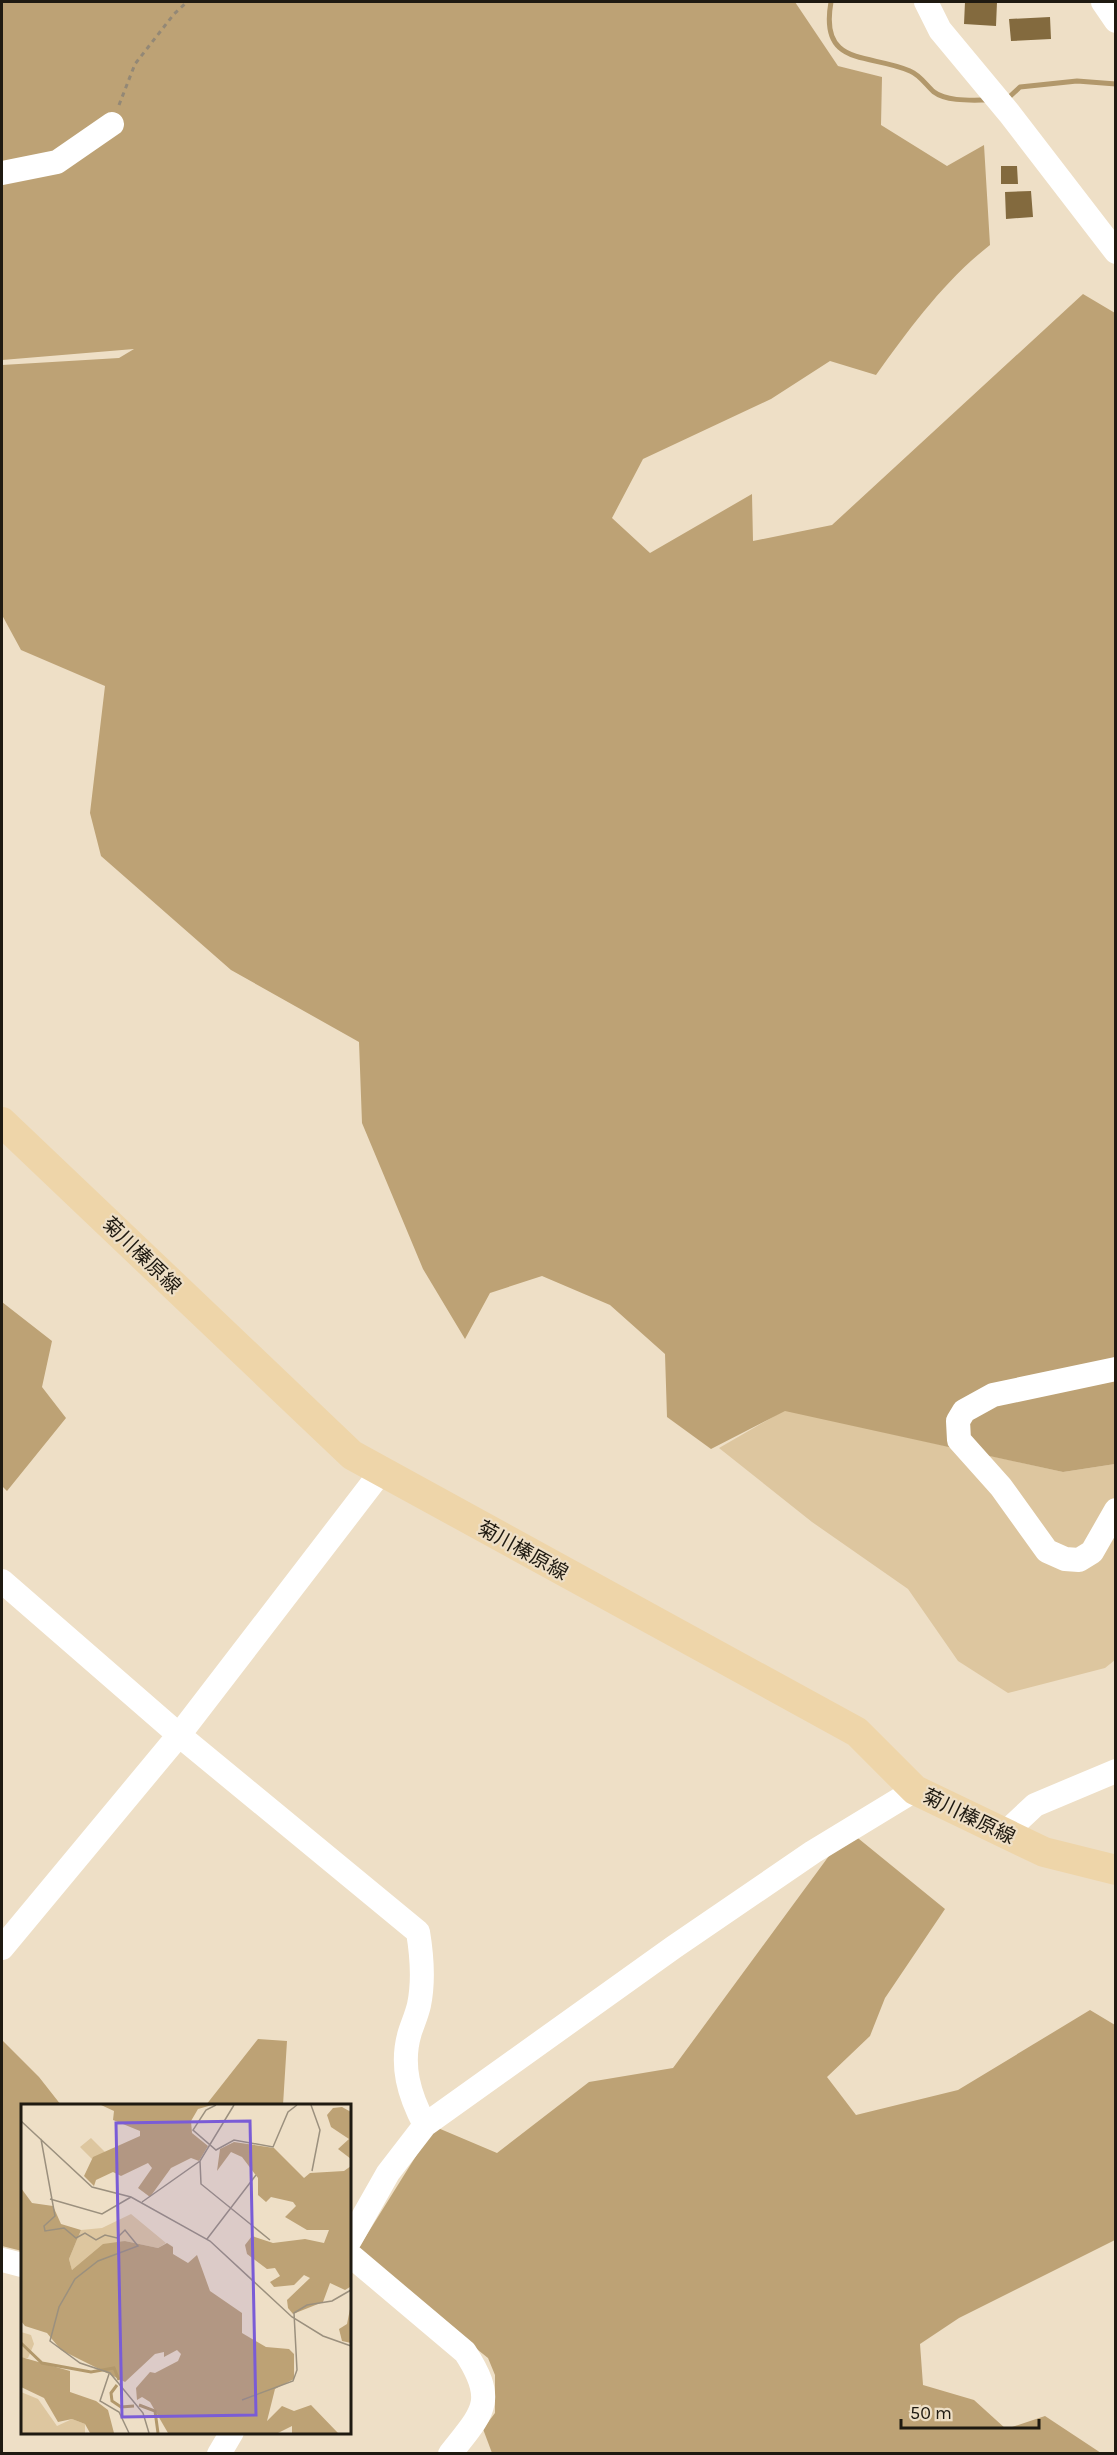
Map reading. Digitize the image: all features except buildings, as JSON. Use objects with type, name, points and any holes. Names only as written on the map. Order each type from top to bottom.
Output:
[{"type":"main road","name":"菊川榛原線","points":[[2,1122],[352,1455],[857,1732],[915,1790],[1044,1852],[1116,1870]]},
{"type":"street","points":[[926,2],[940,30],[1009,113],[1116,252]]},
{"type":"street","points":[[1103,2],[1116,21]]},
{"type":"street","points":[[2,173],[57,162],[112,124]]},
{"type":"street","points":[[1116,1369],[993,1395],[964,1411],[957,1430],[959,1440],[1001,1487],[1047,1551],[1065,1559],[1079,1560],[1086,1556],[1092,1552],[1116,1510]]},
{"type":"street","points":[[2,1948],[179,1735],[381,1472]]},
{"type":"street","points":[[2,1581],[179,1735],[418,1932],[423,1962],[419,2006],[407,2046],[406,2078],[413,2102],[425,2125]]},
{"type":"street","points":[[1004,1834],[1035,1805],[1116,1771]]},
{"type":"street","points":[[351,2238],[388,2173],[425,2125],[813,1852],[915,1790]]},
{"type":"street","points":[[351,2256],[465,2352],[475,2368],[483,2388],[482,2413],[450,2454]]},
{"type":"street","points":[[2,2259],[21,2265]]},
{"type":"street","points":[[219,2454],[231,2434]]},
{"type":"path","points":[[112,124],[135,64],[174,14],[187,2]]},
{"type":"shaded area","points":[[2,2],[795,2],[838,66],[882,77],[881,125],[947,166],[984,145],[990,245],[943,290],[876,375],[830,361],[771,399],[643,459],[612,518],[650,553],[752,494],[753,541],[832,525],[1083,294],[1115,313],[1115,1464],[1063,1472],[785,1411],[711,1449],[667,1417],[665,1354],[610,1305],[542,1276],[490,1293],[465,1339],[423,1269],[362,1123],[359,1042],[231,970],[101,856],[90,813],[105,686],[21,650],[2,615],[2,365],[119,358],[134,349],[2,360]]},
{"type":"shaded area","points":[[2,1302],[52,1341],[42,1387],[66,1418],[7,1491],[2,1486]]},
{"type":"shaded area","points":[[785,1410],[1063,1472],[1115,1464],[1115,1660],[1105,1668],[1008,1693],[958,1661],[908,1589],[812,1522],[719,1448]]},
{"type":"shaded area","points":[[848,1830],[945,1909],[885,1998],[870,2036],[827,2077],[856,2115],[958,2090],[1090,2010],[1115,2025],[1115,2240],[959,2318],[920,2344],[923,2385],[974,2400],[1006,2429],[1045,2416],[1101,2453],[492,2453],[483,2429],[495,2413],[495,2375],[488,2358],[356,2252],[426,2140],[438,2128],[497,2153],[589,2082],[673,2068]]},
{"type":"shaded area","points":[[258,2039],[287,2041],[283,2104],[207,2104]]},
{"type":"shaded area","points":[[2,2040],[39,2077],[60,2104],[21,2104],[21,2251],[2,2246]]},
{"type":"waterway","points":[[831,2],[829,23],[833,38],[840,48],[864,59],[910,71],[939,95],[960,100],[988,100]]},
{"type":"waterway","points":[[1006,100],[1020,87],[1077,81],[1116,84]]}]
